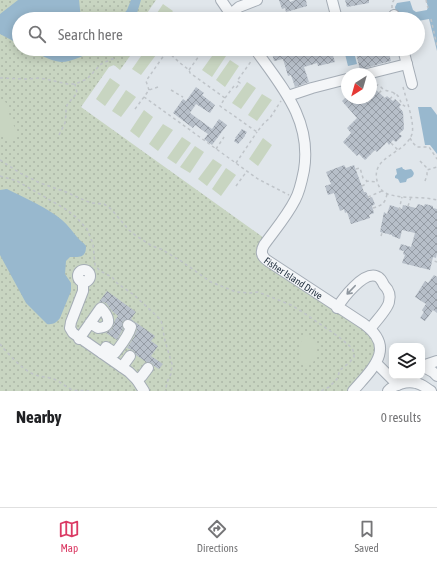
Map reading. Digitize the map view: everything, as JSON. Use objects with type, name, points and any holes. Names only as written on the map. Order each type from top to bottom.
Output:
[{"type":"street","points":[[221,0],[229,12]]},
{"type":"street","points":[[236,12],[239,7],[257,0]]},
{"type":"street","points":[[332,0],[335,12]]},
{"type":"street","name":"Fisher Island Drive","points":[[260,56],[297,114],[303,134],[306,154],[303,175],[296,198],[264,245],[262,254],[268,261],[370,329],[376,335],[380,345],[380,352],[376,362],[369,373],[353,391]]},
{"type":"street","points":[[405,56],[407,64],[407,84]]},
{"type":"street","points":[[377,72],[407,64]]},
{"type":"street","points":[[286,97],[341,81]]},
{"type":"street","points":[[337,308],[356,284],[374,275],[378,277],[388,290],[390,300],[387,307],[370,329]]},
{"type":"street","points":[[83,282],[83,291],[71,322],[70,328],[73,334],[129,372],[137,380],[144,391]]},
{"type":"street","points":[[79,338],[90,323]]},
{"type":"street","points":[[102,353],[106,347],[115,353],[125,340],[130,330],[131,327],[128,325]]},
{"type":"street","points":[[122,367],[130,356]]},
{"type":"street","points":[[425,365],[437,361]]},
{"type":"street","points":[[376,362],[389,374]]},
{"type":"street","points":[[137,380],[148,368]]},
{"type":"street","points":[[425,368],[437,376]]},
{"type":"street","points":[[388,391],[391,388],[394,379],[416,383],[431,391]]},
{"type":"path","points":[[426,0],[428,8]]},
{"type":"path","points":[[430,19],[437,46]]},
{"type":"path","points":[[149,90],[146,81],[164,56]]},
{"type":"path","points":[[172,56],[189,70],[190,73],[225,98]]},
{"type":"path","points":[[189,70],[199,56]]},
{"type":"path","points":[[0,78],[38,78],[75,84],[87,79],[101,64],[112,59],[117,59]]},
{"type":"path","points":[[253,60],[237,81],[240,83],[236,88],[234,86],[220,106],[257,132]]},
{"type":"path","points":[[59,135],[65,123],[67,105],[77,93],[75,84]]},
{"type":"path","points":[[407,84],[408,107],[412,125],[412,134],[405,144],[379,165],[377,182],[382,191],[387,194],[437,200]]},
{"type":"path","points":[[377,85],[395,93],[402,104],[408,107]]},
{"type":"path","points":[[135,109],[149,90],[158,87]]},
{"type":"path","points":[[379,93],[383,88]]},
{"type":"path","points":[[171,90],[183,97]]},
{"type":"path","points":[[390,99],[395,93]]},
{"type":"path","points":[[144,97],[258,179],[293,197]]},
{"type":"path","points":[[236,163],[257,132],[286,97]]},
{"type":"path","points":[[216,149],[224,137]]},
{"type":"path","points":[[410,138],[417,147],[429,147],[437,159]]},
{"type":"path","points":[[391,143],[398,150]]},
{"type":"path","points":[[0,160],[20,173],[40,182],[86,201],[104,204],[111,209],[129,230],[152,246],[161,249],[181,260],[211,282],[236,292],[258,292],[291,305],[339,337],[352,348],[354,358],[340,370],[337,379],[321,391]]},
{"type":"path","points":[[420,161],[427,170],[425,181]]},
{"type":"path","points":[[427,170],[437,167]]},
{"type":"path","points":[[356,169],[360,168],[363,178],[367,181],[377,182]]},
{"type":"path","points":[[236,186],[247,171]]},
{"type":"path","points":[[0,176],[17,181],[67,210],[77,218],[87,229],[92,244],[95,264],[100,270],[112,276],[117,283],[134,295],[161,320],[165,341],[172,364],[171,374],[165,391]]},
{"type":"path","points":[[362,186],[366,184],[367,181]]},
{"type":"path","points":[[368,197],[382,191]]},
{"type":"path","points":[[373,208],[384,203],[387,194]]},
{"type":"path","points":[[399,210],[402,197]]},
{"type":"path","points":[[408,206],[411,197]]},
{"type":"path","points":[[429,259],[437,262]]},
{"type":"path","points":[[0,344],[16,361],[31,373],[52,378],[71,389],[89,391]]},
{"type":"green space","points":[[0,0],[156,0],[148,12],[12,12],[12,56],[130,56],[120,70],[114,65],[109,67],[81,107],[264,238],[257,249],[256,254],[260,259],[358,324],[377,343],[373,362],[348,391],[0,391]]},
{"type":"green space","points":[[163,4],[173,11],[172,12],[158,12]]},
{"type":"green space","points":[[141,56],[155,56],[141,75],[132,69]]},
{"type":"green space","points":[[212,56],[226,56],[212,77],[202,70]]},
{"type":"green space","points":[[230,60],[239,66],[225,87],[216,80]]},
{"type":"green space","points":[[110,78],[120,85],[105,106],[96,99]]},
{"type":"green space","points":[[247,82],[256,88],[241,109],[232,103]]},
{"type":"green space","points":[[126,90],[136,97],[121,117],[112,111]]},
{"type":"green space","points":[[262,94],[272,100],[257,121],[248,115]]},
{"type":"green space","points":[[0,98],[6,103],[11,120],[17,131],[16,135],[11,140],[0,135]]},
{"type":"green space","points":[[144,110],[153,117],[139,138],[130,131]]},
{"type":"green space","points":[[163,124],[173,130],[158,151],[149,144]]},
{"type":"green space","points":[[182,137],[191,143],[176,164],[167,158]]},
{"type":"green space","points":[[263,138],[272,145],[258,166],[249,159]]},
{"type":"green space","points":[[195,146],[204,152],[190,173],[180,167]]},
{"type":"green space","points":[[213,159],[222,165],[207,186],[198,179]]},
{"type":"green space","points":[[226,168],[236,175],[221,196],[212,189]]},
{"type":"green space","points":[[309,335],[314,340],[317,349],[316,359],[310,365],[304,364],[301,361],[300,350],[303,338]]},
{"type":"water","points":[[18,0],[79,0],[80,12],[12,12],[12,40],[0,34],[0,14]]},
{"type":"water","points":[[131,0],[141,0],[137,12],[125,12]]},
{"type":"water","points":[[426,0],[437,0],[437,51],[429,19],[425,20],[425,12],[416,12],[427,10],[428,7]]},
{"type":"water","points":[[410,1],[413,10],[416,12],[396,12],[395,7],[397,3]]},
{"type":"water","points":[[43,56],[82,56],[65,62],[49,59]]},
{"type":"water","points":[[346,56],[355,56],[357,64],[348,66]]},
{"type":"water","points":[[418,107],[431,107],[437,115],[437,154],[430,145],[425,145]]},
{"type":"water","points":[[402,167],[405,170],[411,169],[414,174],[412,177],[407,179],[406,182],[400,183],[395,176],[397,174],[396,169]]},
{"type":"water","points":[[7,189],[50,211],[62,220],[86,246],[84,255],[79,257],[70,257],[66,261],[65,274],[71,283],[71,291],[60,318],[53,324],[47,324],[26,303],[0,255],[0,190]]},
{"type":"building","points":[[279,0],[289,0],[290,2],[295,0],[306,0],[307,6],[286,12],[285,8],[282,9]]},
{"type":"building","points":[[345,0],[369,0],[369,3],[347,7]]},
{"type":"building","points":[[273,56],[333,56],[335,62],[318,66],[317,63],[304,67],[309,82],[295,87],[291,75],[288,76],[283,59],[274,61]]},
{"type":"building","points":[[357,56],[390,56],[391,61],[360,68]]},
{"type":"building","points":[[196,87],[204,93],[202,95],[215,105],[210,113],[196,104],[190,113],[212,129],[219,119],[227,125],[212,145],[204,139],[208,134],[195,125],[193,128],[173,113],[183,99],[186,101]]},
{"type":"building","points":[[377,91],[385,98],[387,96],[393,101],[395,99],[401,105],[399,107],[403,112],[404,129],[399,134],[402,136],[396,142],[393,140],[389,145],[387,142],[377,152],[375,150],[365,160],[359,154],[357,156],[343,142],[351,133],[347,128],[357,118],[345,104],[377,104]]},
{"type":"building","points":[[242,129],[247,132],[238,144],[234,141]]},
{"type":"building","points":[[344,165],[346,168],[354,165],[364,192],[366,192],[369,198],[372,197],[375,204],[372,206],[374,213],[369,215],[370,218],[351,224],[347,212],[345,213],[344,209],[340,211],[334,193],[328,195],[325,186],[331,184],[326,172]]},
{"type":"building","points":[[418,204],[433,206],[433,208],[437,209],[437,253],[436,258],[433,257],[430,270],[402,263],[405,255],[403,254],[404,251],[399,250],[401,244],[411,247],[415,233],[402,230],[400,239],[380,232],[384,212],[387,214],[390,205],[402,209],[403,205],[416,208]]},
{"type":"building","points":[[434,275],[437,277],[437,313],[433,310],[425,321],[420,318],[424,312],[422,310],[426,304],[415,297],[425,281],[428,283]]},
{"type":"building","points":[[107,291],[136,312],[131,319],[155,336],[151,341],[158,346],[151,356],[163,364],[159,369],[152,363],[146,362],[136,355],[134,351],[127,348],[137,329],[135,322],[128,319],[123,321],[123,329],[117,340],[106,333],[112,329],[118,316],[106,303],[99,302]]}]
